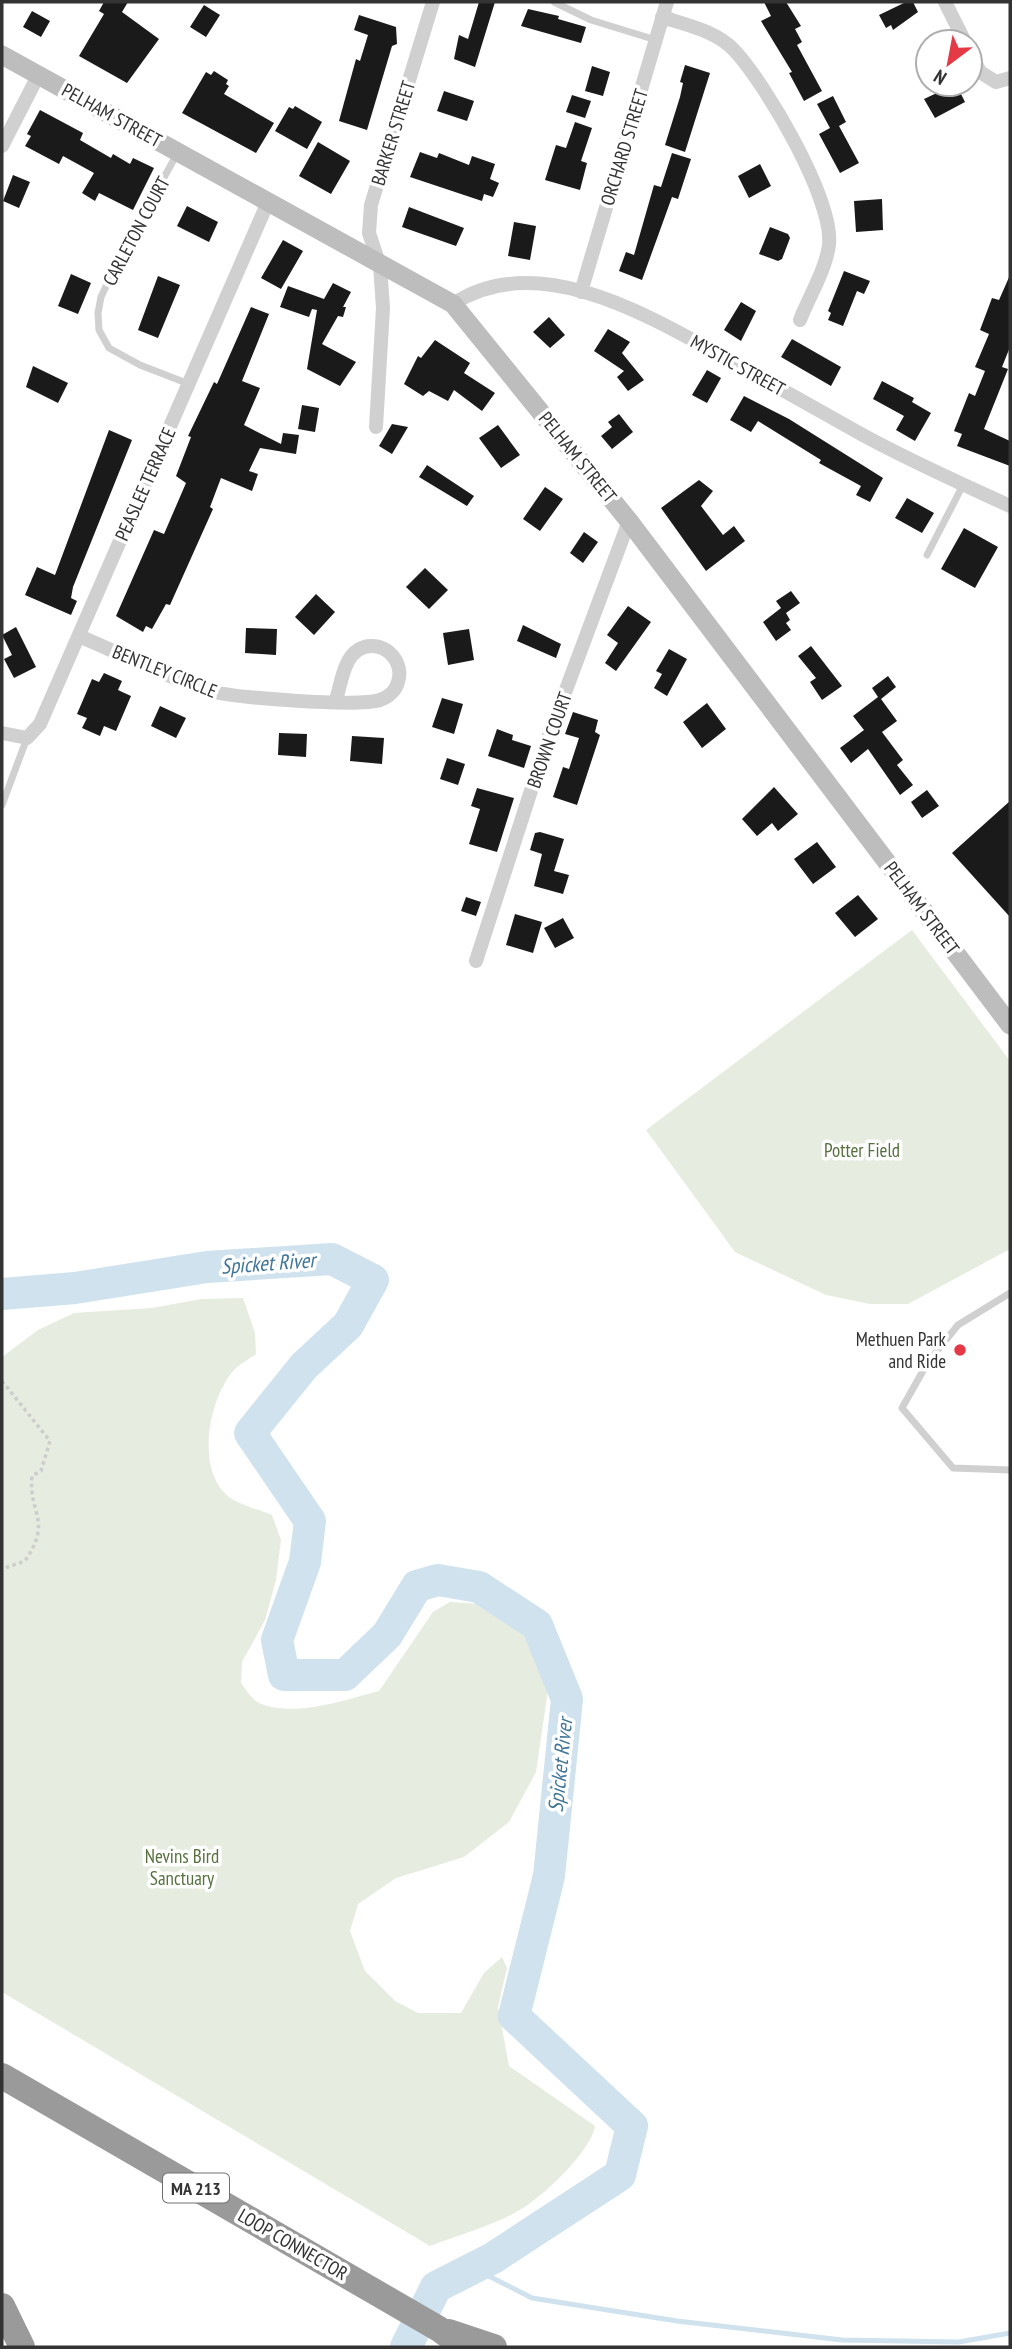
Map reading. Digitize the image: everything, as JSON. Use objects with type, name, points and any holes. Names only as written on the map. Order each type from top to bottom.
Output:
[{"type":"highway","name":"LOOP CONNECTOR","points":[[2,2076],[439,2329]]},
{"type":"highway","points":[[2,2306],[22,2347]]},
{"type":"highway","points":[[439,2329],[464,2347]]},
{"type":"highway","points":[[439,2329],[494,2347]]},
{"type":"main road","name":"PELHAM STREET","points":[[2,55],[453,304],[629,521],[1010,1025]]},
{"type":"street","name":"BARKER STREET","points":[[380,266],[369,233],[371,205],[433,2]]},
{"type":"street","name":"ORCHARD STREET","points":[[581,292],[667,2]]},
{"type":"street","points":[[945,2],[958,28]]},
{"type":"street","points":[[663,17],[712,34],[734,50],[782,121],[819,192],[828,216],[829,246],[800,320]]},
{"type":"street","points":[[984,73],[1003,80]]},
{"type":"street","points":[[2,146],[39,74]]},
{"type":"street","name":"PEASLEE TERRACE","points":[[27,738],[40,724],[268,202]]},
{"type":"street","points":[[376,427],[383,308],[380,266]]},
{"type":"street","name":"MYSTIC STREET","points":[[453,304],[467,295],[505,285],[552,286],[606,298],[657,320],[866,436],[1010,506]]},
{"type":"street","name":"BROWN COURT","points":[[476,961],[548,738],[629,521]]},
{"type":"street","name":"BENTLEY CIRCLE","points":[[79,636],[222,694],[337,700],[370,701],[388,696],[398,682],[400,673],[394,657],[379,647],[370,646],[354,652],[345,668],[337,700]]},
{"type":"street","points":[[2,733],[27,738]]},
{"type":"lane","points":[[554,2],[591,20],[656,40]]},
{"type":"lane","name":"CARLETON COURT","points":[[178,152],[118,261],[101,296],[98,313],[99,330],[108,348],[140,365],[189,384]]},
{"type":"lane","points":[[927,555],[964,485]]},
{"type":"lane","points":[[2,805],[27,738]]},
{"type":"lane","points":[[1010,1293],[958,1325],[928,1362],[902,1408],[953,1468],[1010,1471]]},
{"type":"path","points":[[2,1381],[50,1441],[41,1471],[32,1476],[31,1485],[39,1514],[37,1537],[25,1561],[2,1569]]},
{"type":"green space","name":"Potter Field","points":[[912,930],[1010,1061],[1010,1249],[908,1304],[870,1304],[826,1295],[735,1252],[646,1130]]},
{"type":"green space","name":"Nevins Bird Sanctuary","points":[[243,1298],[255,1333],[256,1354],[234,1370],[217,1399],[209,1436],[209,1455],[220,1487],[232,1499],[272,1515],[281,1540],[276,1580],[265,1620],[242,1662],[241,1683],[249,1694],[259,1703],[288,1709],[335,1703],[379,1691],[433,1612],[450,1602],[482,1604],[515,1623],[538,1650],[549,1683],[536,1772],[509,1822],[464,1857],[396,1878],[358,1904],[350,1931],[365,1971],[395,2001],[418,2013],[461,2013],[484,1973],[502,1957],[507,1968],[498,2007],[509,2066],[595,2126],[575,2161],[526,2206],[495,2222],[430,2246],[2,1992],[2,1357],[38,1330],[74,1313],[152,1308],[201,1299]]},
{"type":"building","points":[[104,2],[128,2],[122,12],[159,39],[127,83],[79,56],[104,14],[99,11]]},
{"type":"building","points":[[479,2],[495,2],[475,67],[454,59],[459,35],[468,39]]},
{"type":"building","points":[[764,2],[786,2],[801,26],[795,29],[802,42],[797,45],[822,91],[804,101],[789,73],[792,72],[761,21],[771,16]]},
{"type":"building","points":[[906,2],[913,2],[918,12],[893,30],[891,25],[886,28],[879,15]]},
{"type":"building","points":[[204,5],[220,15],[206,37],[190,27]]},
{"type":"building","points":[[528,9],[559,16],[558,19],[586,27],[581,43],[521,26]]},
{"type":"building","points":[[32,11],[50,21],[41,37],[23,27]]},
{"type":"building","points":[[359,15],[396,27],[397,44],[392,46],[367,130],[339,121],[356,59],[360,61],[368,35],[354,30]]},
{"type":"building","points":[[685,65],[710,73],[685,152],[665,145],[680,97],[683,83],[680,82]]},
{"type":"building","points":[[592,66],[610,72],[603,96],[585,91]]},
{"type":"building","points":[[214,71],[228,80],[226,84],[229,86],[224,94],[274,123],[256,153],[182,113],[206,72],[211,75]]},
{"type":"building","points":[[444,91],[474,101],[467,121],[437,111]]},
{"type":"building","points":[[572,95],[591,101],[585,118],[566,112]]},
{"type":"building","points":[[833,96],[846,122],[839,126],[859,163],[840,173],[819,134],[830,128],[817,104]]},
{"type":"building","points":[[963,98],[965,102],[935,118],[924,99]]},
{"type":"building","points":[[295,106],[322,122],[307,149],[275,131],[289,107],[293,109]]},
{"type":"building","points":[[40,110],[83,133],[80,140],[111,158],[113,154],[130,164],[133,158],[154,168],[133,210],[99,193],[95,201],[82,193],[94,173],[63,156],[59,164],[25,146],[31,136],[27,134]]},
{"type":"building","points":[[575,122],[592,128],[581,161],[587,163],[580,190],[545,180],[556,145],[566,148]]},
{"type":"building","points":[[318,142],[350,161],[331,194],[299,176]]},
{"type":"building","points":[[420,152],[437,158],[439,153],[469,165],[472,156],[495,164],[490,179],[499,183],[493,197],[484,194],[482,201],[410,177]]},
{"type":"building","points":[[672,153],[691,159],[678,199],[672,197],[642,280],[619,271],[626,252],[634,255],[654,185],[661,187]]},
{"type":"building","points":[[760,164],[771,186],[749,198],[738,176]]},
{"type":"building","points":[[13,175],[30,182],[19,208],[3,201]]},
{"type":"building","points":[[882,199],[883,230],[856,232],[854,201]]},
{"type":"building","points":[[187,206],[218,222],[209,242],[177,226]]},
{"type":"building","points":[[409,207],[464,228],[456,246],[402,227]]},
{"type":"building","points":[[514,222],[536,226],[530,260],[508,256]]},
{"type":"building","points":[[770,227],[788,234],[790,238],[782,259],[778,261],[759,254]]},
{"type":"building","points":[[283,240],[303,251],[281,289],[261,278]]},
{"type":"building","points":[[844,271],[870,281],[864,294],[857,291],[843,326],[828,320],[831,313],[828,311]]},
{"type":"building","points":[[71,274],[91,283],[78,314],[58,306]]},
{"type":"building","points":[[1010,275],[1010,347],[1002,367],[1008,369],[984,429],[1010,441],[1010,466],[957,446],[962,434],[954,431],[969,393],[975,396],[985,371],[975,367],[989,334],[980,330],[992,298],[999,300]]},
{"type":"building","points":[[158,276],[180,285],[158,338],[138,330]]},
{"type":"building","points":[[333,283],[351,292],[343,307],[346,307],[343,317],[338,316],[322,344],[356,362],[340,386],[307,369],[317,310],[312,309],[309,317],[280,307],[288,286],[324,299]]},
{"type":"building","points":[[741,302],[756,311],[741,341],[724,330]]},
{"type":"building","points":[[251,307],[269,314],[242,381],[260,388],[244,425],[281,444],[283,433],[299,435],[296,454],[260,448],[249,471],[258,474],[252,491],[221,478],[210,507],[213,509],[170,605],[166,604],[152,629],[146,626],[143,632],[116,616],[154,530],[164,534],[186,483],[176,476],[191,437],[188,436],[214,382],[217,384]]},
{"type":"building","points":[[549,317],[565,335],[550,348],[533,332]]},
{"type":"building","points":[[608,329],[630,342],[622,353],[644,380],[628,391],[617,377],[624,371],[594,351]]},
{"type":"building","points":[[792,339],[841,367],[831,386],[781,357]]},
{"type":"building","points":[[435,340],[470,363],[464,373],[495,393],[482,411],[454,390],[448,401],[429,391],[423,396],[404,384],[418,356],[421,358]]},
{"type":"building","points":[[33,366],[68,383],[58,403],[26,387]]},
{"type":"building","points":[[707,370],[721,378],[707,403],[692,395]]},
{"type":"building","points":[[882,381],[914,398],[912,402],[931,413],[915,441],[896,430],[904,416],[873,399]]},
{"type":"building","points":[[744,396],[789,419],[883,478],[870,502],[856,495],[861,486],[819,463],[821,460],[758,421],[751,432],[730,420]]},
{"type":"building","points":[[302,405],[319,408],[315,432],[298,429]]},
{"type":"building","points":[[619,414],[633,432],[612,449],[601,436],[612,427],[608,422]]},
{"type":"building","points":[[392,424],[408,427],[392,454],[379,446]]},
{"type":"building","points":[[498,425],[520,455],[501,468],[479,438]]},
{"type":"building","points":[[109,430],[132,440],[73,587],[71,598],[77,601],[71,615],[25,595],[37,567],[55,575]]},
{"type":"building","points":[[427,465],[474,496],[467,506],[419,477]]},
{"type":"building","points":[[699,480],[713,491],[701,506],[723,535],[734,526],[745,541],[706,571],[661,508]]},
{"type":"building","points":[[545,487],[563,499],[540,531],[523,519]]},
{"type":"building","points":[[907,498],[934,513],[922,533],[895,518]]},
{"type":"building","points":[[964,528],[998,547],[975,588],[941,569]]},
{"type":"building","points":[[584,532],[598,542],[583,563],[570,553]]},
{"type":"building","points":[[425,568],[448,590],[429,609],[406,587]]},
{"type":"building","points":[[791,591],[800,603],[786,613],[790,620],[786,623],[791,630],[776,641],[763,622],[781,608],[776,601]]},
{"type":"building","points":[[316,594],[335,612],[314,635],[295,617]]},
{"type":"building","points":[[628,606],[651,622],[616,671],[605,663],[618,643],[607,635]]},
{"type":"building","points":[[523,625],[561,644],[556,658],[517,641]]},
{"type":"building","points":[[16,627],[36,667],[14,678],[4,659],[12,655],[2,635]]},
{"type":"building","points":[[246,628],[277,629],[276,655],[245,653]]},
{"type":"building","points":[[469,629],[474,660],[448,665],[443,633]]},
{"type":"building","points":[[811,646],[842,686],[822,700],[810,682],[816,678],[798,656]]},
{"type":"building","points":[[669,649],[687,659],[667,696],[654,688],[662,674],[656,671]]},
{"type":"building","points":[[104,673],[122,681],[118,690],[131,696],[116,731],[104,726],[100,736],[82,728],[87,718],[77,714],[92,679],[99,682]]},
{"type":"building","points":[[888,676],[896,687],[881,699],[897,721],[882,732],[903,760],[897,765],[913,785],[900,795],[868,749],[851,763],[840,748],[864,730],[853,716],[878,697],[872,688]]},
{"type":"building","points":[[442,698],[463,704],[454,734],[432,727]]},
{"type":"building","points":[[707,703],[726,729],[702,748],[683,722]]},
{"type":"building","points":[[160,706],[186,718],[176,738],[151,726]]},
{"type":"building","points":[[573,712],[598,720],[595,732],[600,735],[577,805],[553,797],[563,767],[569,769],[579,738],[565,734]]},
{"type":"building","points":[[497,729],[513,735],[512,740],[531,746],[524,768],[488,756]]},
{"type":"building","points":[[279,733],[307,734],[306,757],[278,755]]},
{"type":"building","points":[[352,736],[384,738],[382,764],[350,761]]},
{"type":"building","points":[[447,758],[465,764],[458,785],[440,779]]},
{"type":"building","points":[[774,787],[798,814],[778,831],[772,823],[757,836],[742,819]]},
{"type":"building","points":[[477,788],[514,798],[497,852],[469,844],[480,809],[471,806]]},
{"type":"building","points":[[927,790],[939,806],[922,818],[911,802]]},
{"type":"building","points":[[1010,801],[1010,917],[952,853]]},
{"type":"building","points":[[535,833],[564,839],[554,871],[569,875],[563,894],[534,886],[542,854],[530,850]]},
{"type":"building","points":[[817,842],[836,867],[813,884],[794,859]]},
{"type":"building","points":[[858,895],[878,919],[855,937],[835,913]]},
{"type":"building","points":[[466,897],[481,902],[476,916],[461,911]]},
{"type":"building","points":[[515,914],[542,922],[533,953],[506,945]]},
{"type":"building","points":[[563,918],[574,938],[555,948],[544,928]]},
{"type":"waterway","name":"Spicket River","points":[[2,1294],[75,1288],[207,1267],[332,1259],[373,1280],[348,1325],[304,1366],[250,1433],[310,1521],[305,1562],[277,1640],[284,1675],[345,1675],[387,1635],[417,1586],[438,1580],[479,1587],[537,1625],[567,1699],[549,1876],[514,2016],[632,2126],[620,2175],[493,2258],[436,2287],[406,2347]]},
{"type":"waterway","points":[[473,2268],[532,2298],[677,2321],[842,2340],[959,2342],[1010,2333]]},
{"type":"place","name":"Methuen Park and Ride","points":[[960,1350]]}]
